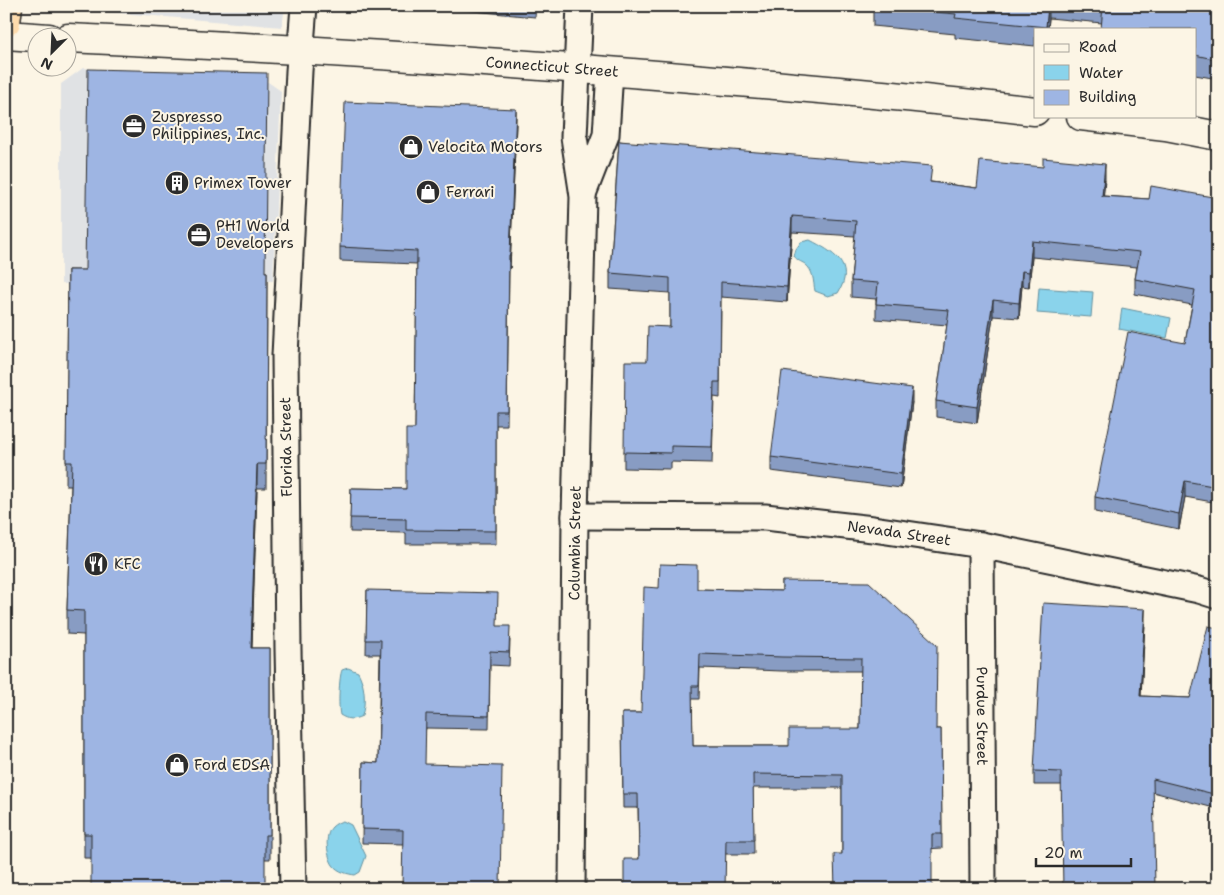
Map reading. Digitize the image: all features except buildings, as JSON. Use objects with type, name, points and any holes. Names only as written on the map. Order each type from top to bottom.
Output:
[{"type":"highway","points":[[6,22],[8,6]]},
{"type":"street","name":"Florida Street","points":[[293,889],[285,356],[300,50],[304,6]]},
{"type":"street","name":"Columbia Street","points":[[572,889],[575,516],[582,196],[574,137],[580,6]]},
{"type":"street","points":[[6,34],[28,36]]},
{"type":"street","name":"Connecticut Street","points":[[78,39],[300,50],[577,68],[924,98],[1034,111]]},
{"type":"street","name":"Columbia Street","points":[[582,196],[606,135],[610,71]]},
{"type":"street","points":[[1098,118],[1166,126],[1218,136]]},
{"type":"street","name":"Nevada Street","points":[[575,516],[765,518],[873,529],[981,545],[1218,596]]},
{"type":"street","name":"Purdue Street","points":[[981,545],[983,889]]},
{"type":"shaded area","points":[[82,6],[285,6],[282,27],[85,10]]},
{"type":"shaded area","name":"Primex Tower","points":[[83,68],[268,82],[281,91],[273,281],[61,284],[61,84],[69,78],[78,78],[78,72]]},
{"type":"water","points":[[810,240],[827,249],[839,260],[843,267],[843,283],[838,293],[828,296],[815,291],[813,276],[810,270],[794,256],[801,242]]},
{"type":"water","points":[[1039,288],[1093,292],[1091,317],[1037,313]]},
{"type":"water","points":[[1122,308],[1171,318],[1167,338],[1119,329]]},
{"type":"water","points":[[348,668],[358,672],[364,694],[362,716],[353,719],[343,717],[339,711],[341,674],[342,670]]},
{"type":"water","points":[[343,821],[351,825],[366,856],[360,872],[355,875],[343,872],[335,867],[328,851],[327,840],[332,827]]},
{"type":"place","name":"Zuspresso Philippines, Inc.","points":[[134,126]]},
{"type":"place","name":"Velocita Motors","points":[[411,147]]},
{"type":"place","name":"Primex Tower","points":[[177,183]]},
{"type":"place","name":"Ferrari","points":[[428,192]]},
{"type":"place","name":"PH1 World Developers","points":[[199,235]]},
{"type":"place","name":"KFC","points":[[96,564]]},
{"type":"place","name":"Ford EDSA","points":[[177,765]]}]
